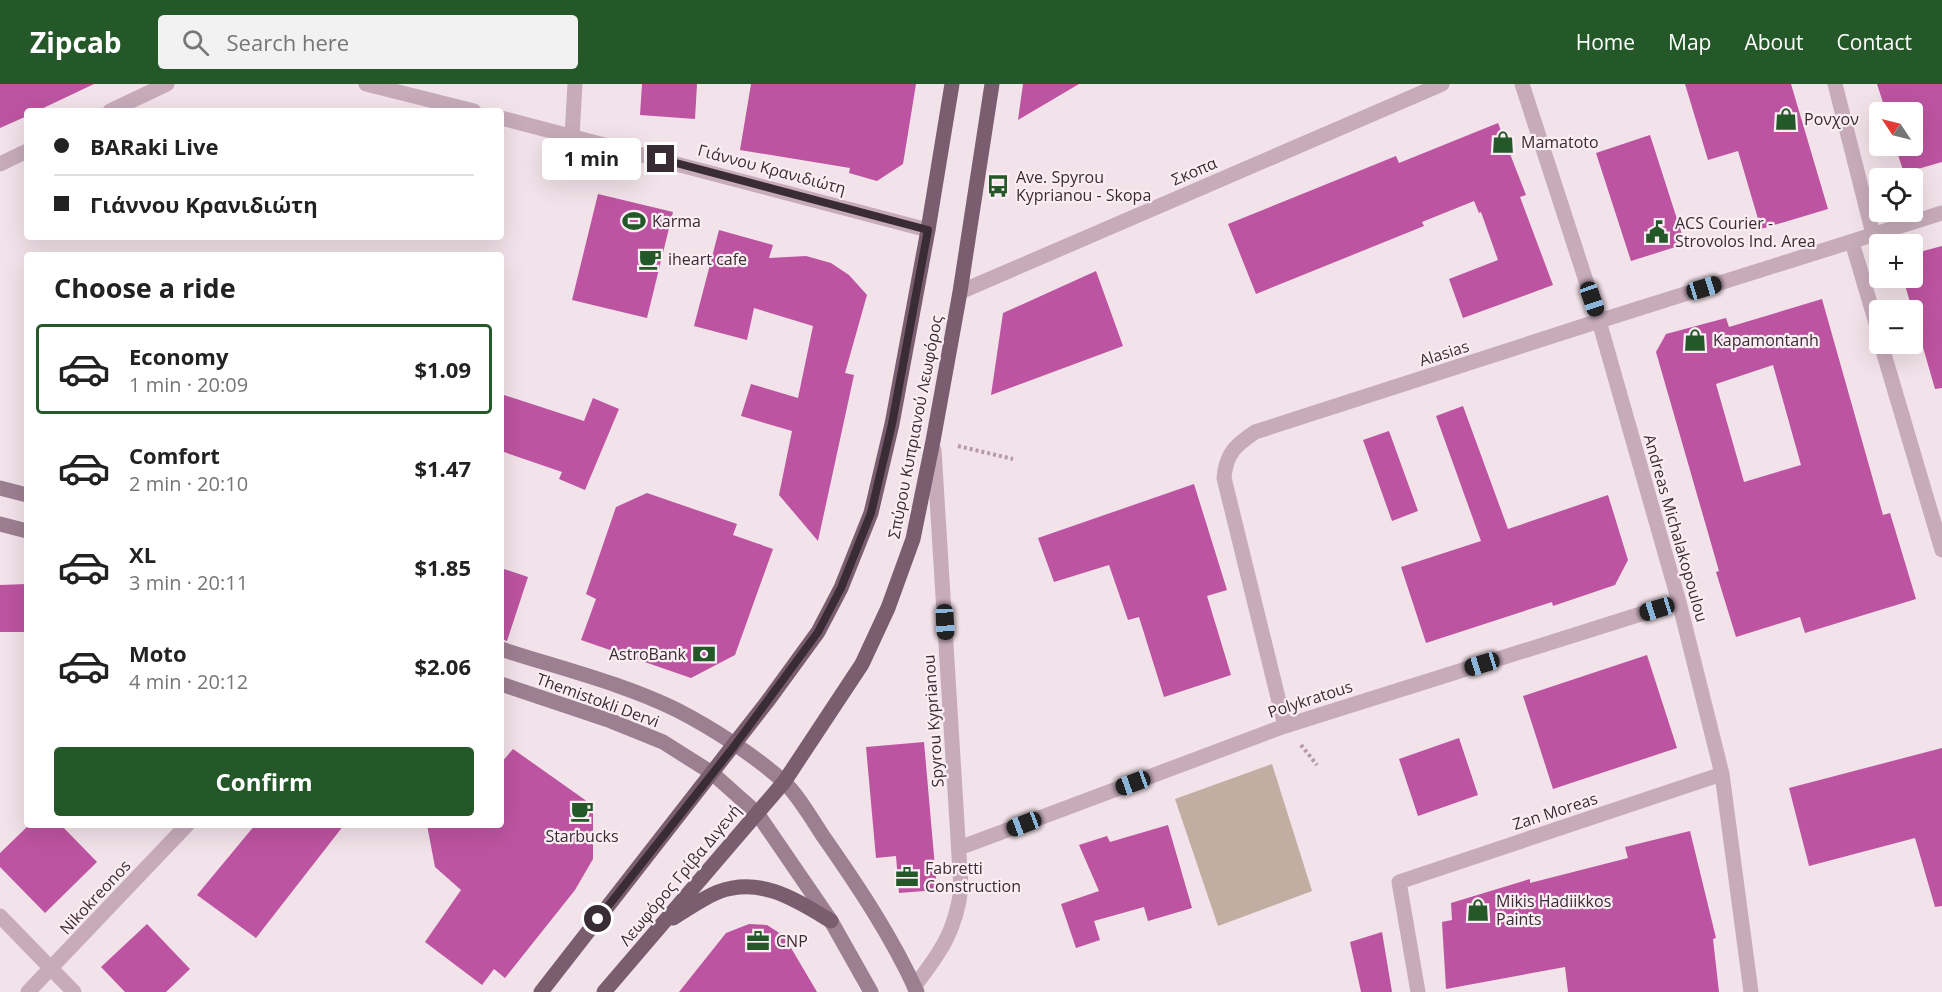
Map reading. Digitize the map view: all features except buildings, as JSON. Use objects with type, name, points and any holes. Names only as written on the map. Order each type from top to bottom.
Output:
[{"type":"main road","name":"Σπύρου Κυπριανού Λεωφόρος","points":[[735,745],[818,632],[841,588],[871,513],[892,424],[952,84]]},
{"type":"main road","name":"Σπύρου Κυπριανού Λεωφόρος","points":[[784,782],[862,664],[888,608],[913,538],[960,292],[992,84]]},
{"type":"main road","points":[[0,488],[24,494]]},
{"type":"main road","points":[[0,524],[24,530]]},
{"type":"main road","name":"Themistokli Dervi","points":[[504,650],[619,687],[677,710],[735,745],[784,782],[806,810],[871,908],[901,956],[916,989]]},
{"type":"main road","name":"Themistokli Dervi","points":[[504,685],[611,721],[663,742],[712,773],[757,813],[831,921],[872,992]]},
{"type":"main road","name":"Λεωφόρος Γρίβα Διγενή","points":[[542,992],[735,745]]},
{"type":"main road","name":"Λεωφόρος Γρίβα Διγενή","points":[[604,992],[784,782]]},
{"type":"main road","points":[[663,924],[717,892],[743,886],[775,891],[793,898],[831,921]]},
{"type":"street","points":[[116,108],[167,84]]},
{"type":"street","points":[[366,84],[462,108]]},
{"type":"street","points":[[572,136],[574,84]]},
{"type":"street","name":"Σκοπα","points":[[960,292],[1442,84]]},
{"type":"street","name":"Andreas Michalakopoulou","points":[[1522,84],[1599,321],[1679,602],[1722,774],[1751,992]]},
{"type":"street","points":[[1835,84],[1873,234]]},
{"type":"street","name":"Γιάννου Κρανιδιώτη","points":[[504,119],[928,230]]},
{"type":"street","points":[[0,164],[24,152]]},
{"type":"street","name":"Alasias","points":[[1873,234],[1942,213]]},
{"type":"street","name":"Alasias","points":[[1285,726],[1224,478],[1228,456],[1241,442],[1255,432],[1869,236]]},
{"type":"street","points":[[1852,242],[1869,300]]},
{"type":"street","points":[[1884,354],[1942,550]]},
{"type":"street","name":"Spyrou Kyprianou","points":[[916,989],[944,945],[957,918],[960,888],[933,441]]},
{"type":"street","name":"Polykratous","points":[[959,848],[1285,726],[1679,602]]},
{"type":"street","name":"Zan Moreas","points":[[1418,992],[1399,882],[1722,774]]},
{"type":"street","name":"Nikokreonos","points":[[28,992],[184,828]]},
{"type":"street","points":[[0,916],[74,992]]},
{"type":"path","points":[[933,441],[1012,459]]},
{"type":"shaded area","points":[[1272,764],[1312,891],[1218,926],[1175,799]]},
{"type":"place","name":"Ρονχον","points":[[1786,119]]},
{"type":"place","name":"Mamatoto","points":[[1503,142]]},
{"type":"place","name":"Ave. Spyrou Kyprianou - Skopa","points":[[998,186]]},
{"type":"place","name":"Karma","points":[[634,221]]},
{"type":"place","name":"ACS Courier - Strovolos Ind. Area","points":[[1657,232]]},
{"type":"place","name":"iheart cafe","points":[[650,259]]},
{"type":"place","name":"Kapamontanh","points":[[1695,340]]},
{"type":"place","name":"AstroBank","points":[[704,654]]},
{"type":"place","name":"Starbucks","points":[[582,811]]},
{"type":"place","name":"Fabretti Construction","points":[[907,877]]},
{"type":"place","name":"Mikis Hadiikkos Paints","points":[[1478,910]]},
{"type":"place","name":"CNP","points":[[758,941]]},
{"type":"route","points":[[598,919],[735,745],[818,632],[841,588],[871,513],[892,424],[928,230],[661,159]]}]
